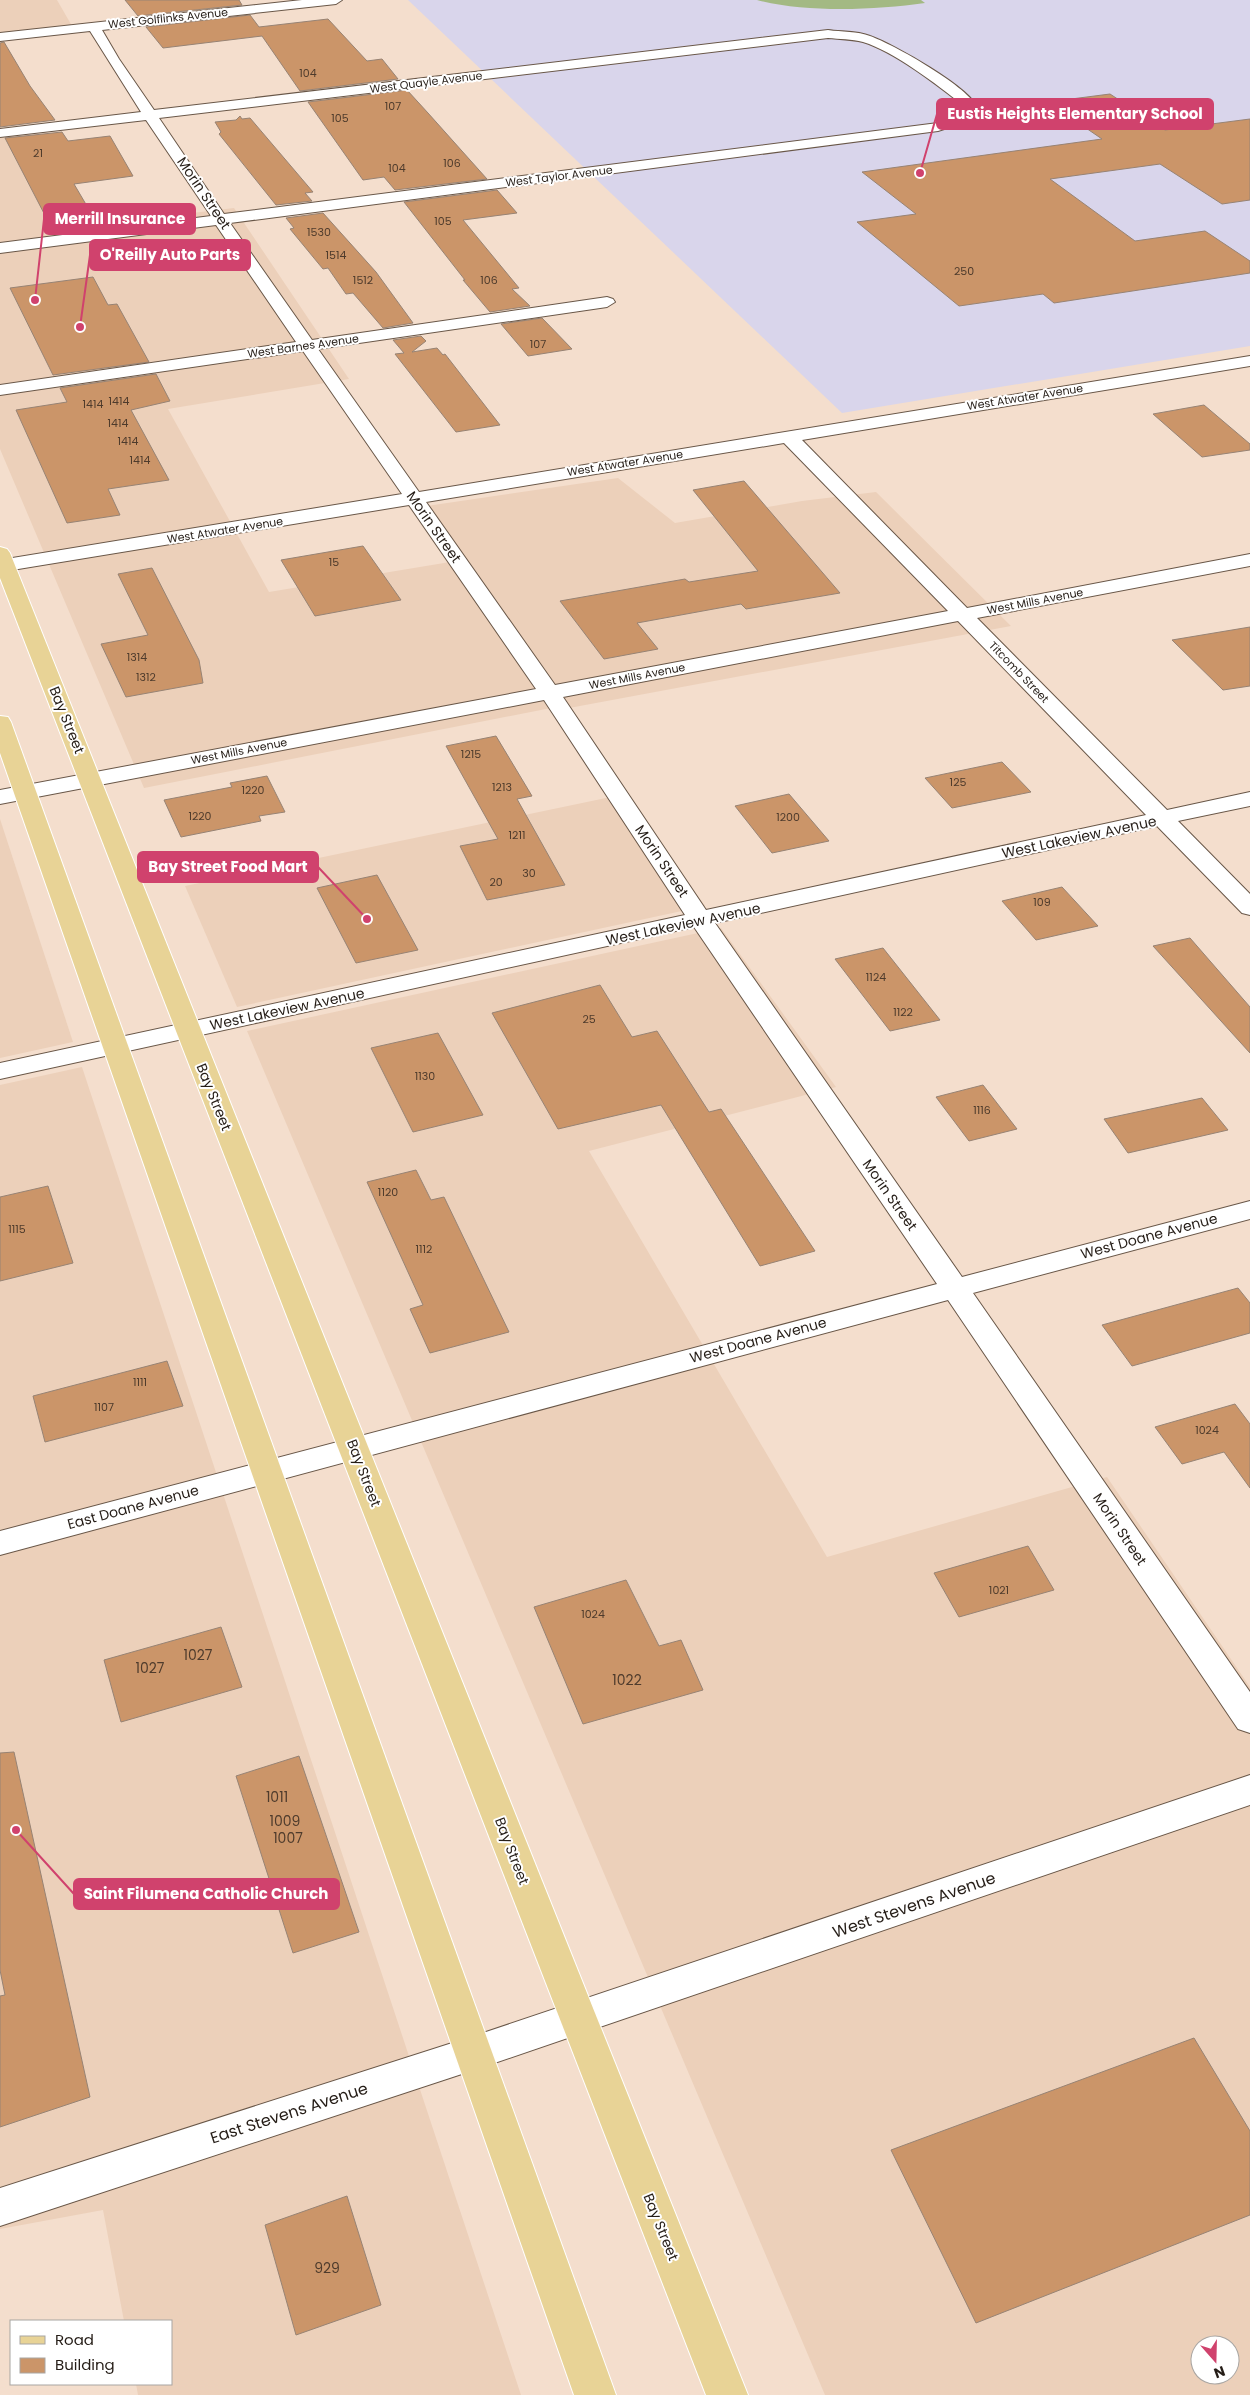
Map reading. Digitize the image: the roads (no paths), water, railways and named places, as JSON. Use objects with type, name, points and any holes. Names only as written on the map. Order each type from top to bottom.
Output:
[{"type":"main road","name":"Bay Street","points":[[2,562],[355,1448],[727,2395]]},
{"type":"main road","points":[[0,722],[595,2395]]},
{"type":"street","name":"West Golflinks Avenue","points":[[0,37],[336,0]]},
{"type":"street","name":"Morin Street","points":[[94,27],[150,115],[307,346],[549,692],[772,1026],[1250,1718]]},
{"type":"street","name":"West Quayle Avenue","points":[[0,132],[828,34],[852,36]]},
{"type":"street","name":"West Taylor Avenue","points":[[0,248],[926,128],[953,123],[968,115],[971,109],[969,103],[946,85],[877,42],[852,36]]},
{"type":"street","name":"West Barnes Avenue","points":[[0,390],[607,302]]},
{"type":"street","name":"West Atwater Avenue","points":[[2,562],[413,498],[1250,361]]},
{"type":"street","name":"Titcomb Street","points":[[788,436],[1250,908]]},
{"type":"street","name":"West Mills Avenue","points":[[0,797],[1250,560]]},
{"type":"street","name":"West Lakeview Avenue","points":[[0,1071],[1250,800]]},
{"type":"street","name":"West Doane Avenue","points":[[266,1472],[954,1287],[1250,1210]]},
{"type":"street","name":"East Doane Avenue","points":[[0,1543],[266,1472]]},
{"type":"street","name":"West Stevens Avenue","points":[[578,2018],[1250,1790]]},
{"type":"street","name":"East Stevens Avenue","points":[[0,2207],[578,2018]]},
{"type":"place","name":"Eustis Heights Elementary School","points":[[920,173]]},
{"type":"place","name":"Merrill Insurance","points":[[35,300]]},
{"type":"place","name":"O'Reilly Auto Parts","points":[[80,327]]},
{"type":"place","name":"Bay Street Food Mart","points":[[367,919]]},
{"type":"place","name":"Saint Filumena Catholic Church","points":[[16,1830]]}]
